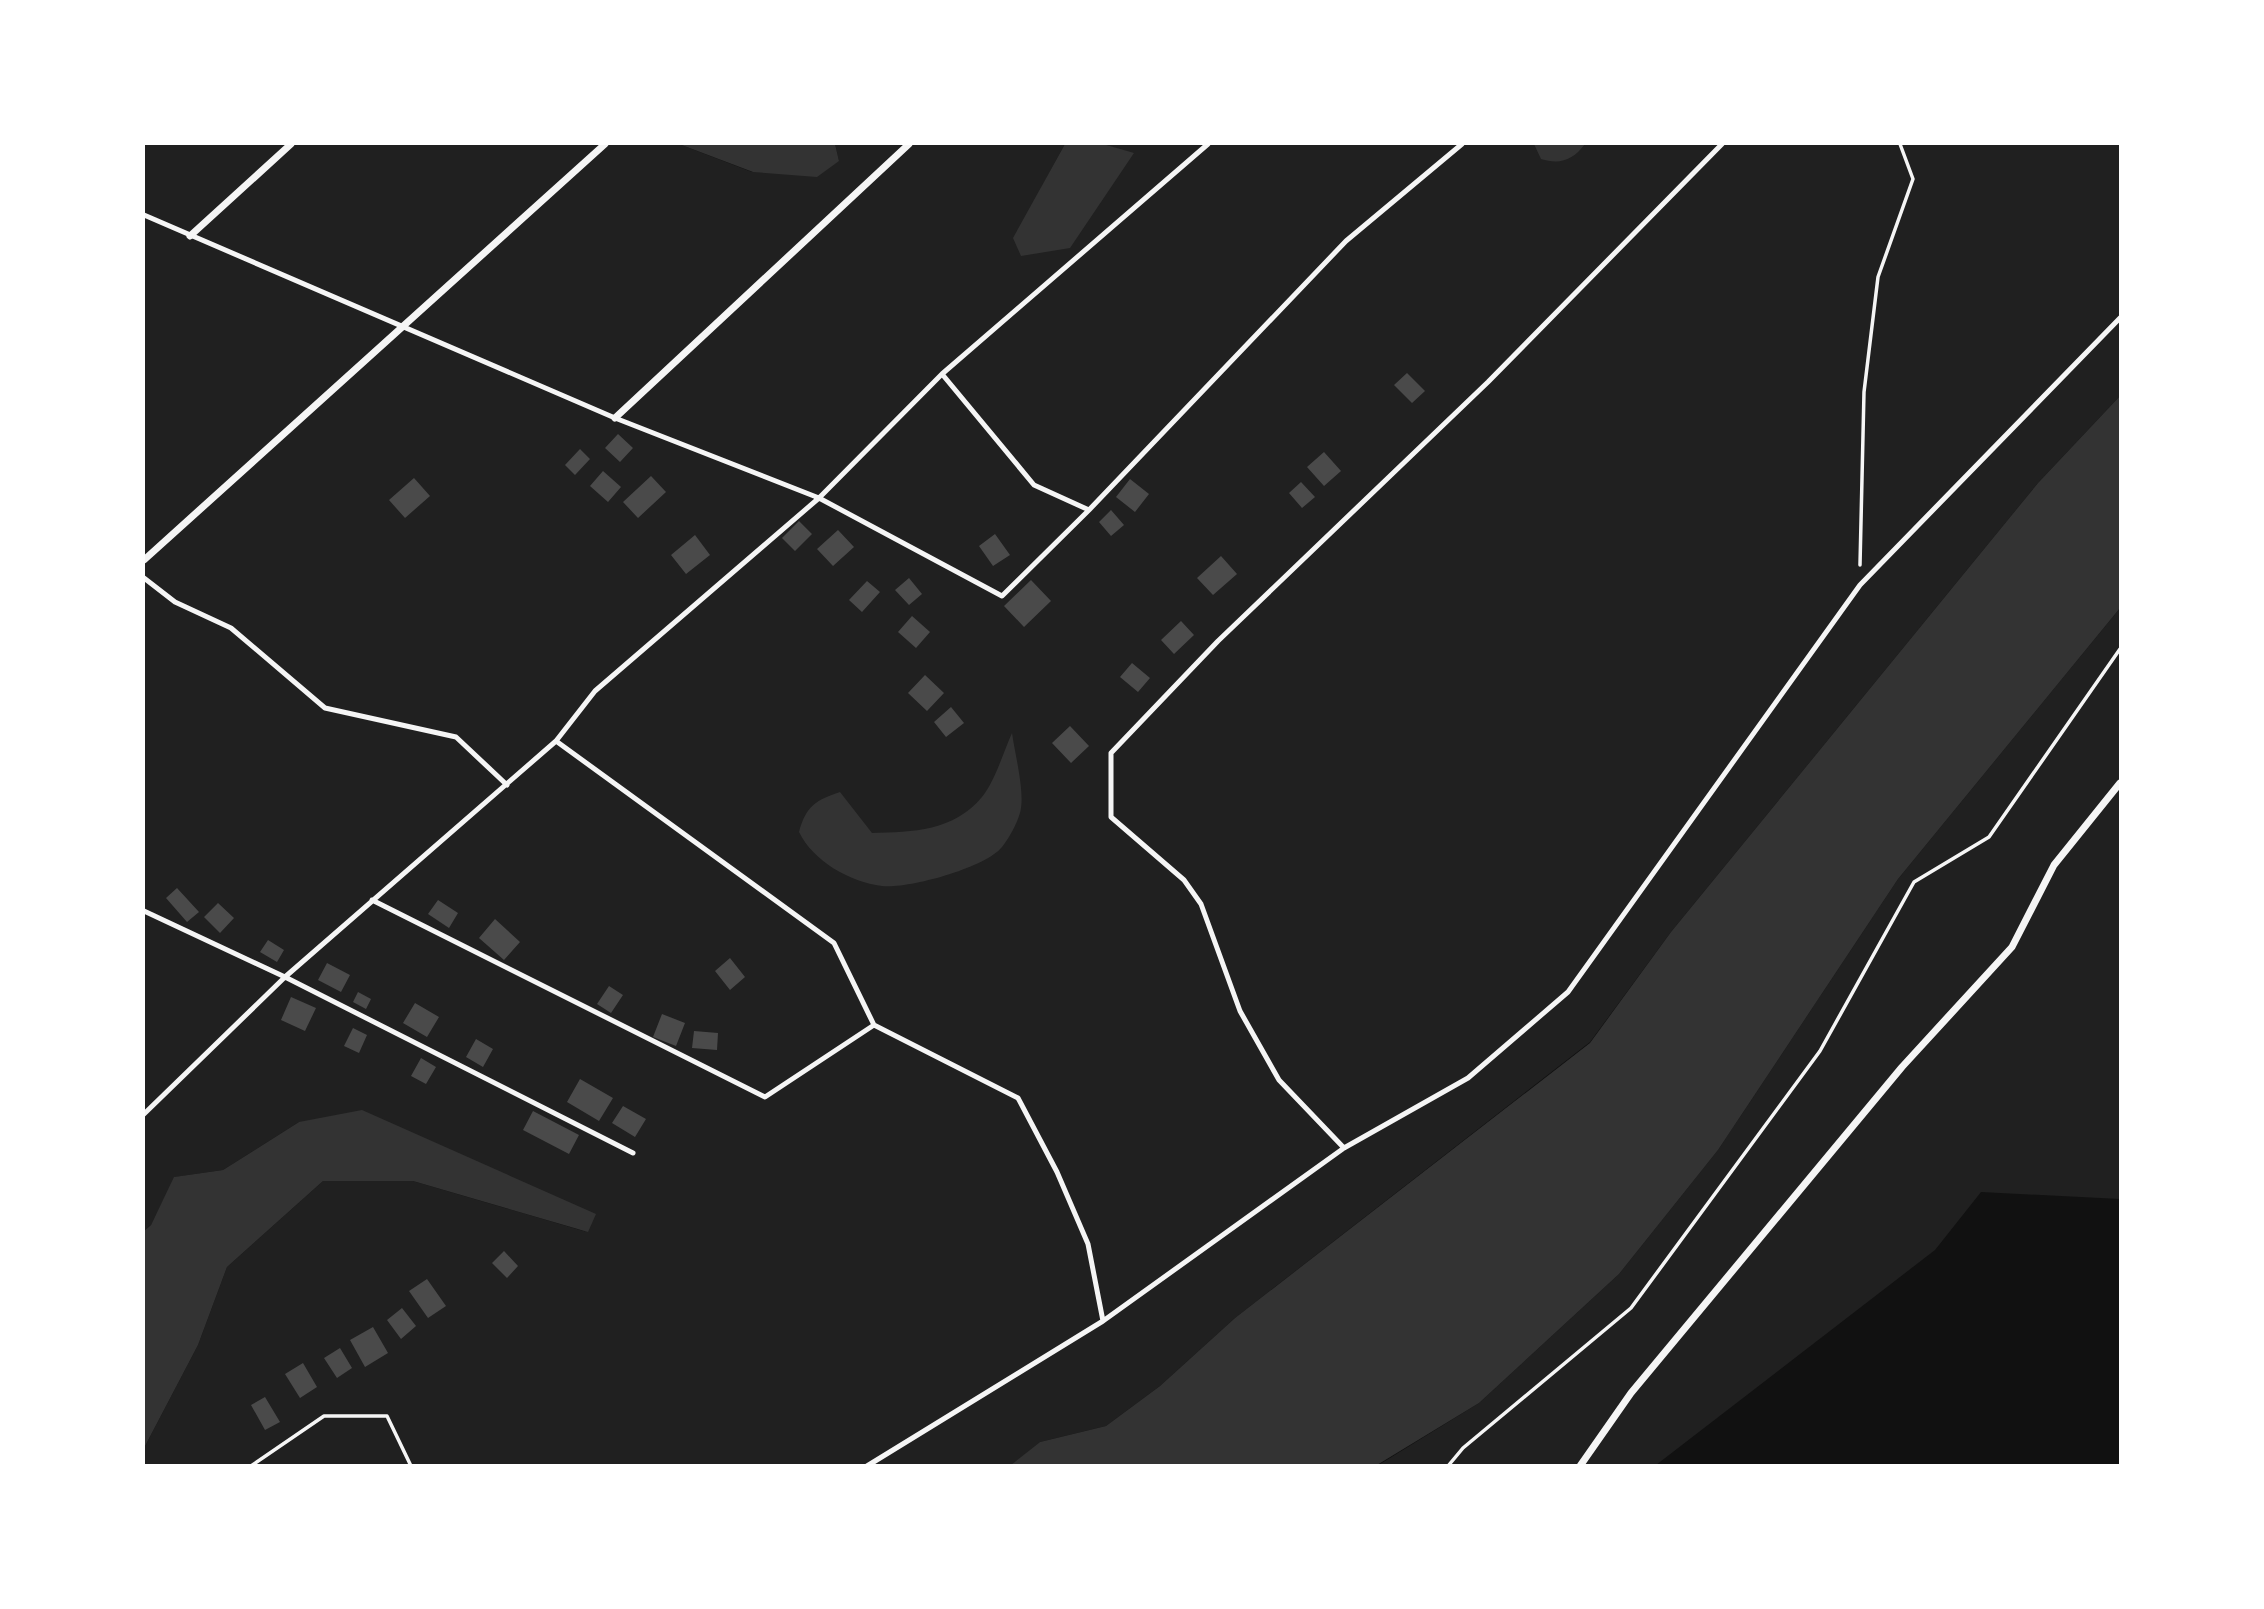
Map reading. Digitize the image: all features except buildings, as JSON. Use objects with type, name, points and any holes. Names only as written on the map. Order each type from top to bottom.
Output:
[{"type":"street","points":[[190,236],[290,144]]},
{"type":"street","points":[[144,560],[291,423],[605,144]]},
{"type":"street","points":[[615,418],[909,144]]},
{"type":"street","points":[[1580,1465],[1630,1393],[1902,1067],[2012,947],[2054,865],[2120,783]]},
{"type":"lane","points":[[144,1114],[285,976],[556,741],[595,691],[819,498],[942,374],[1208,144]]},
{"type":"lane","points":[[144,215],[615,418],[819,498],[1002,596],[1089,510],[1346,241],[1462,144]]},
{"type":"lane","points":[[1344,1147],[1279,1080],[1240,1011],[1201,904],[1184,880],[1111,817],[1111,754],[1218,641],[1488,382],[1722,144]]},
{"type":"lane","points":[[867,1465],[1103,1321],[1344,1147],[1468,1078],[1568,992],[1860,585],[2120,318]]},
{"type":"lane","points":[[942,374],[1034,485],[1089,510]]},
{"type":"lane","points":[[144,578],[175,601],[231,628],[326,708],[456,737],[507,785]]},
{"type":"lane","points":[[556,741],[834,943],[874,1025],[1018,1098],[1057,1172],[1088,1244],[1103,1321]]},
{"type":"lane","points":[[372,900],[765,1097],[874,1025]]},
{"type":"lane","points":[[144,911],[285,976],[633,1153]]},
{"type":"path","points":[[1860,585],[1864,392],[1878,277],[1913,179],[1900,144]]},
{"type":"path","points":[[1448,1465],[1463,1448],[1631,1308],[1820,1051],[1914,882],[1989,837],[2120,649]]},
{"type":"path","points":[[251,1465],[324,1416],[387,1416],[411,1465]]},
{"type":"shaded area","points":[[144,144],[679,144],[752,172],[839,161],[835,144],[1065,144],[1041,188],[1133,154],[1103,144],[2120,144],[2120,396],[2038,483],[1671,932],[1590,1042],[1235,1318],[1160,1386],[1106,1426],[1040,1442],[1011,1466],[144,1465],[144,1448],[198,1345],[227,1267],[323,1181],[413,1181],[587,1232],[299,1122],[223,1170],[175,1177],[151,1225],[144,1231]]},
{"type":"shaded area","points":[[679,144],[835,144],[839,161],[817,177],[753,172]]},
{"type":"shaded area","points":[[1065,144],[1103,144],[1134,153],[1070,248],[1021,256],[1013,238]]},
{"type":"shaded area","points":[[1534,144],[1585,144],[1566,160],[1554,161],[1541,159]]},
{"type":"shaded area","points":[[2120,396],[2120,608],[1898,879],[1718,1150],[1619,1274],[1479,1403],[1377,1465],[1011,1465],[1040,1442],[1106,1426],[1160,1386],[1235,1318],[1590,1043],[1671,932],[2038,483]]},
{"type":"shaded area","points":[[2120,608],[2120,1199],[1981,1192],[1935,1250],[1656,1465],[1377,1466],[1479,1403],[1619,1274],[1718,1150],[1898,879]]},
{"type":"shaded area","points":[[1012,733],[1022,800],[1020,812],[1002,847],[980,862],[927,881],[882,886],[845,875],[823,861],[799,832],[813,805],[840,792],[872,833],[917,830],[959,817],[987,790]]},
{"type":"shaded area","points":[[362,1110],[596,1214],[588,1232],[413,1181],[323,1181],[227,1267],[198,1345],[144,1448],[144,1231],[151,1225],[174,1177],[223,1170],[299,1122]]}]
